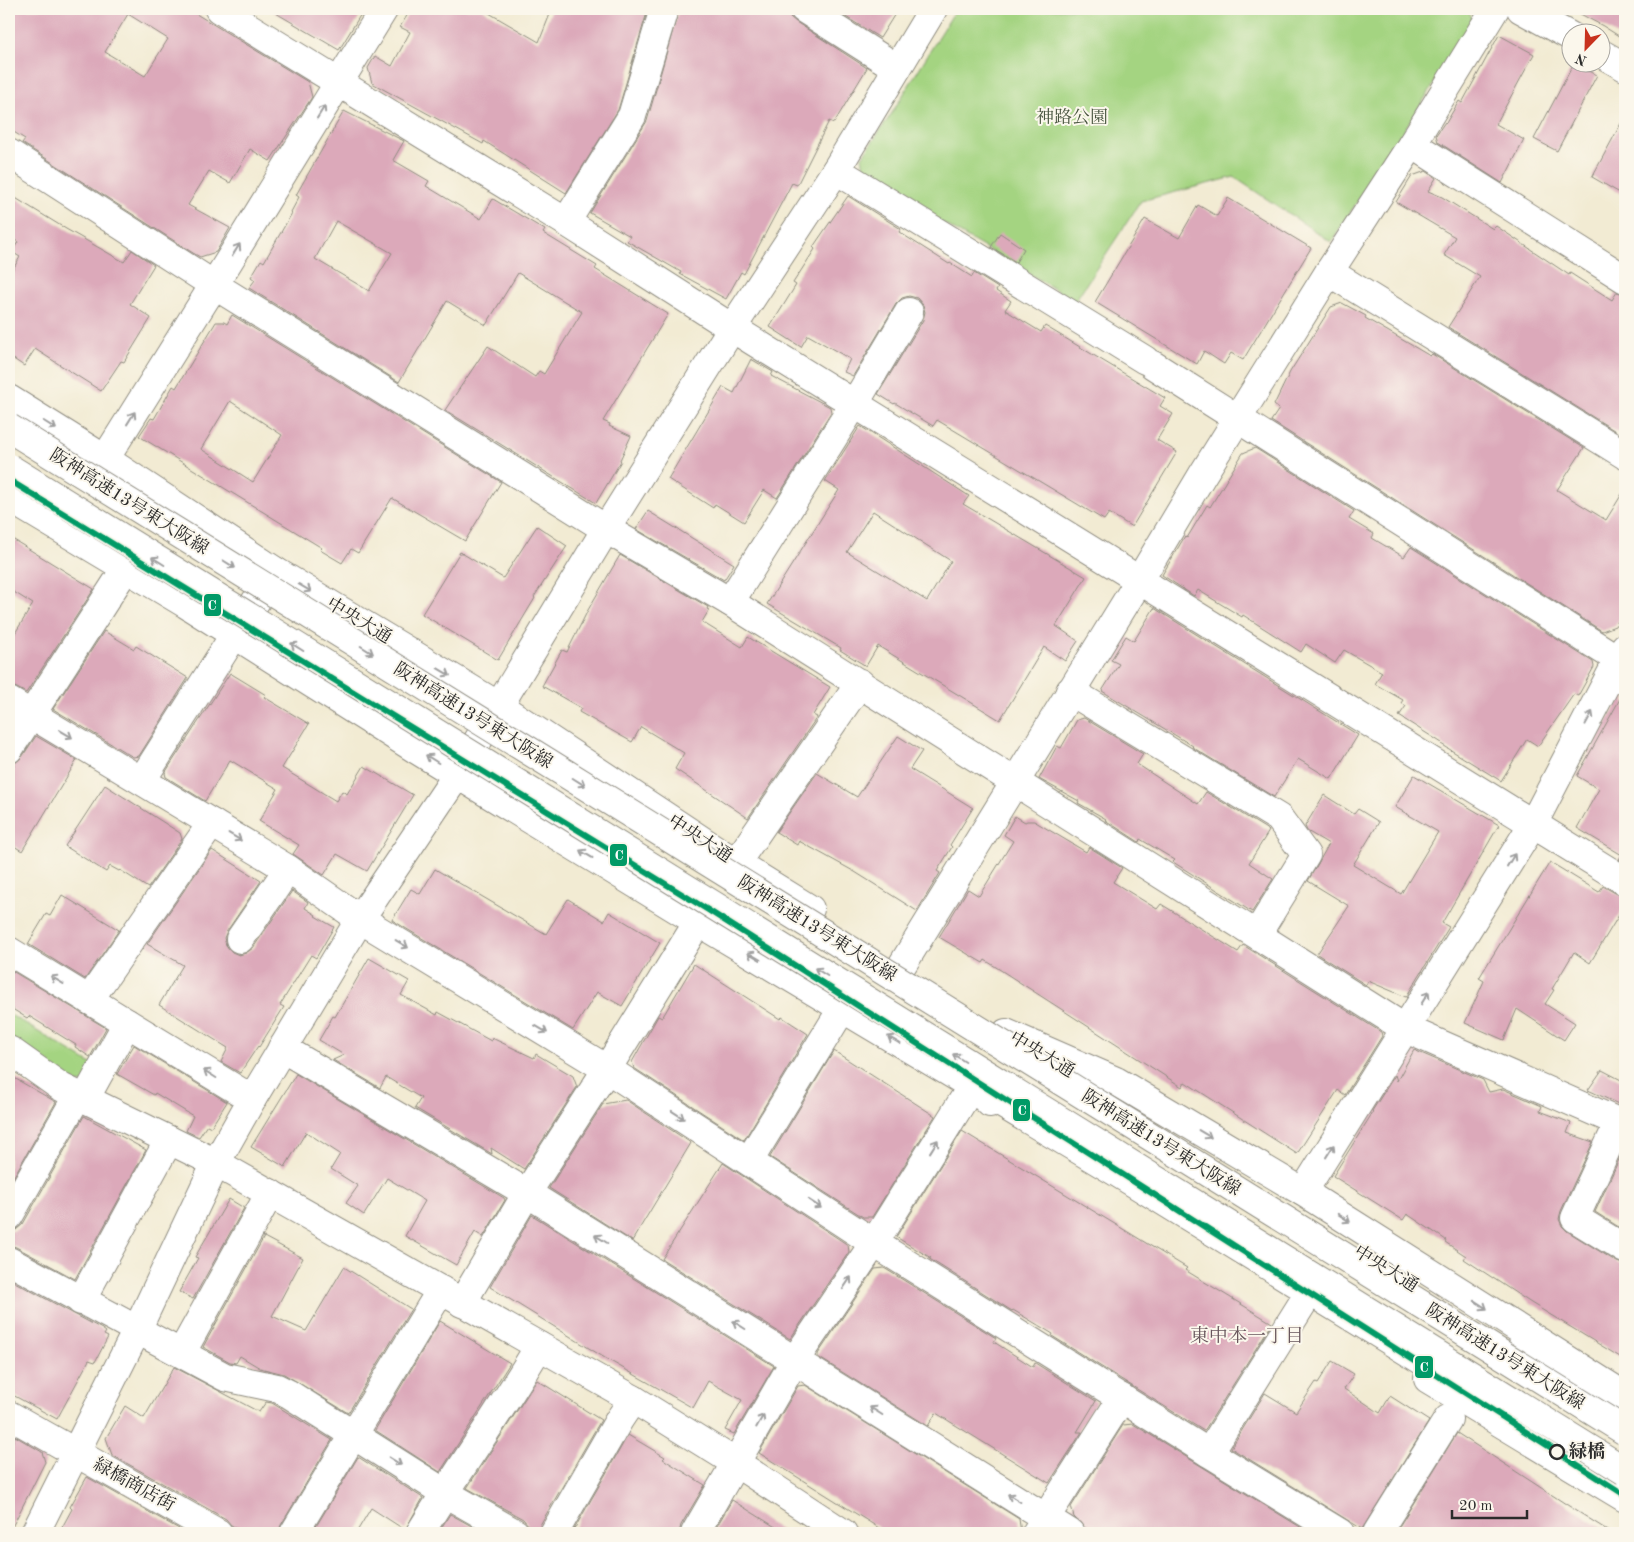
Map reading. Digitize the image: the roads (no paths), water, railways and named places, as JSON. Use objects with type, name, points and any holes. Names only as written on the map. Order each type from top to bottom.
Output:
[{"type":"main road","points":[[219,9],[340,81],[732,328],[1625,881]]},
{"type":"main road","points":[[105,459],[384,9]]},
{"type":"main road","points":[[566,222],[632,116],[664,9]]},
{"type":"main road","points":[[804,9],[897,68]]},
{"type":"main road","points":[[35,1533],[137,1330],[216,1163],[282,1048],[360,919],[457,775],[606,529],[732,328],[836,170],[933,9]]},
{"type":"main road","points":[[901,967],[1237,419],[1412,144],[1495,9]]},
{"type":"main road","points":[[1521,9],[1562,32]]},
{"type":"main road","points":[[1612,60],[1625,67]]},
{"type":"main road","points":[[1412,144],[1625,279]]},
{"type":"main road","points":[[9,153],[214,285],[606,529],[730,602],[1015,780],[1406,1029],[1622,1123],[1575,1218],[1625,1249]]},
{"type":"main road","points":[[836,170],[1149,362],[1237,419],[1622,654],[1533,824],[1304,1192]]},
{"type":"main road","points":[[1329,272],[1625,455]]},
{"type":"main road","points":[[730,602],[855,403],[909,312]]},
{"type":"main road","name":"中央大通","points":[[9,399],[105,459],[275,571],[499,706],[736,863],[1006,1033],[1152,1122],[1382,1267],[1625,1414]]},
{"type":"main road","name":"阪神高速13号東大阪線","points":[[9,428],[1625,1431]]},
{"type":"main road","name":"阪神高速13号東大阪線","points":[[9,468],[1625,1471]]},
{"type":"main road","points":[[10,501],[126,568],[457,775],[842,1009],[1116,1172],[1625,1485]]},
{"type":"main road","points":[[9,749],[126,568]]},
{"type":"main road","points":[[142,780],[275,571]]},
{"type":"main road","points":[[736,863],[860,683]]},
{"type":"main road","points":[[1070,691],[1279,818],[1306,855],[1257,934]]},
{"type":"main road","points":[[9,700],[288,869],[360,919],[607,1069],[874,1243],[1340,1533]]},
{"type":"main road","points":[[89,1000],[212,823]]},
{"type":"main road","points":[[240,939],[288,869]]},
{"type":"main road","points":[[294,1533],[354,1435],[527,1193],[698,922]]},
{"type":"main road","points":[[9,951],[252,1099]]},
{"type":"main road","points":[[749,1161],[842,1009]]},
{"type":"main road","points":[[9,1216],[128,1023]]},
{"type":"main road","points":[[1006,1033],[1116,1081],[1304,1192],[1625,1396]]},
{"type":"main road","points":[[282,1048],[527,1193],[795,1360],[1041,1526],[1070,1533]]},
{"type":"main road","points":[[9,1050],[61,1087],[216,1163],[633,1399],[736,1463],[840,1532]]},
{"type":"main road","points":[[695,1533],[795,1360],[874,1243],[972,1086]]},
{"type":"main road","points":[[972,1086],[1023,1132],[1304,1301],[1462,1400],[1625,1498]]},
{"type":"main road","points":[[81,1300],[169,1140]]},
{"type":"main road","points":[[182,1352],[270,1193]]},
{"type":"main road","points":[[9,1261],[182,1352],[225,1377],[277,1388],[289,1394],[445,1493],[515,1533]]},
{"type":"main road","points":[[1209,1453],[1304,1301]]},
{"type":"main road","points":[[420,1533],[522,1376],[539,1346]]},
{"type":"main road","points":[[1041,1526],[1122,1398]]},
{"type":"main road","points":[[554,1533],[633,1399]]},
{"type":"main road","name":"緑橋商店街","points":[[9,1415],[75,1452],[200,1530]]},
{"type":"main road","points":[[1377,1533],[1448,1418]]},
{"type":"place","name":"緑橋","points":[[1557,1452]]},
{"type":"district","name":"東中本一丁目","points":[[1247,1337]]},
{"type":"park label","name":"神路公園","points":[[1072,118]]}]
